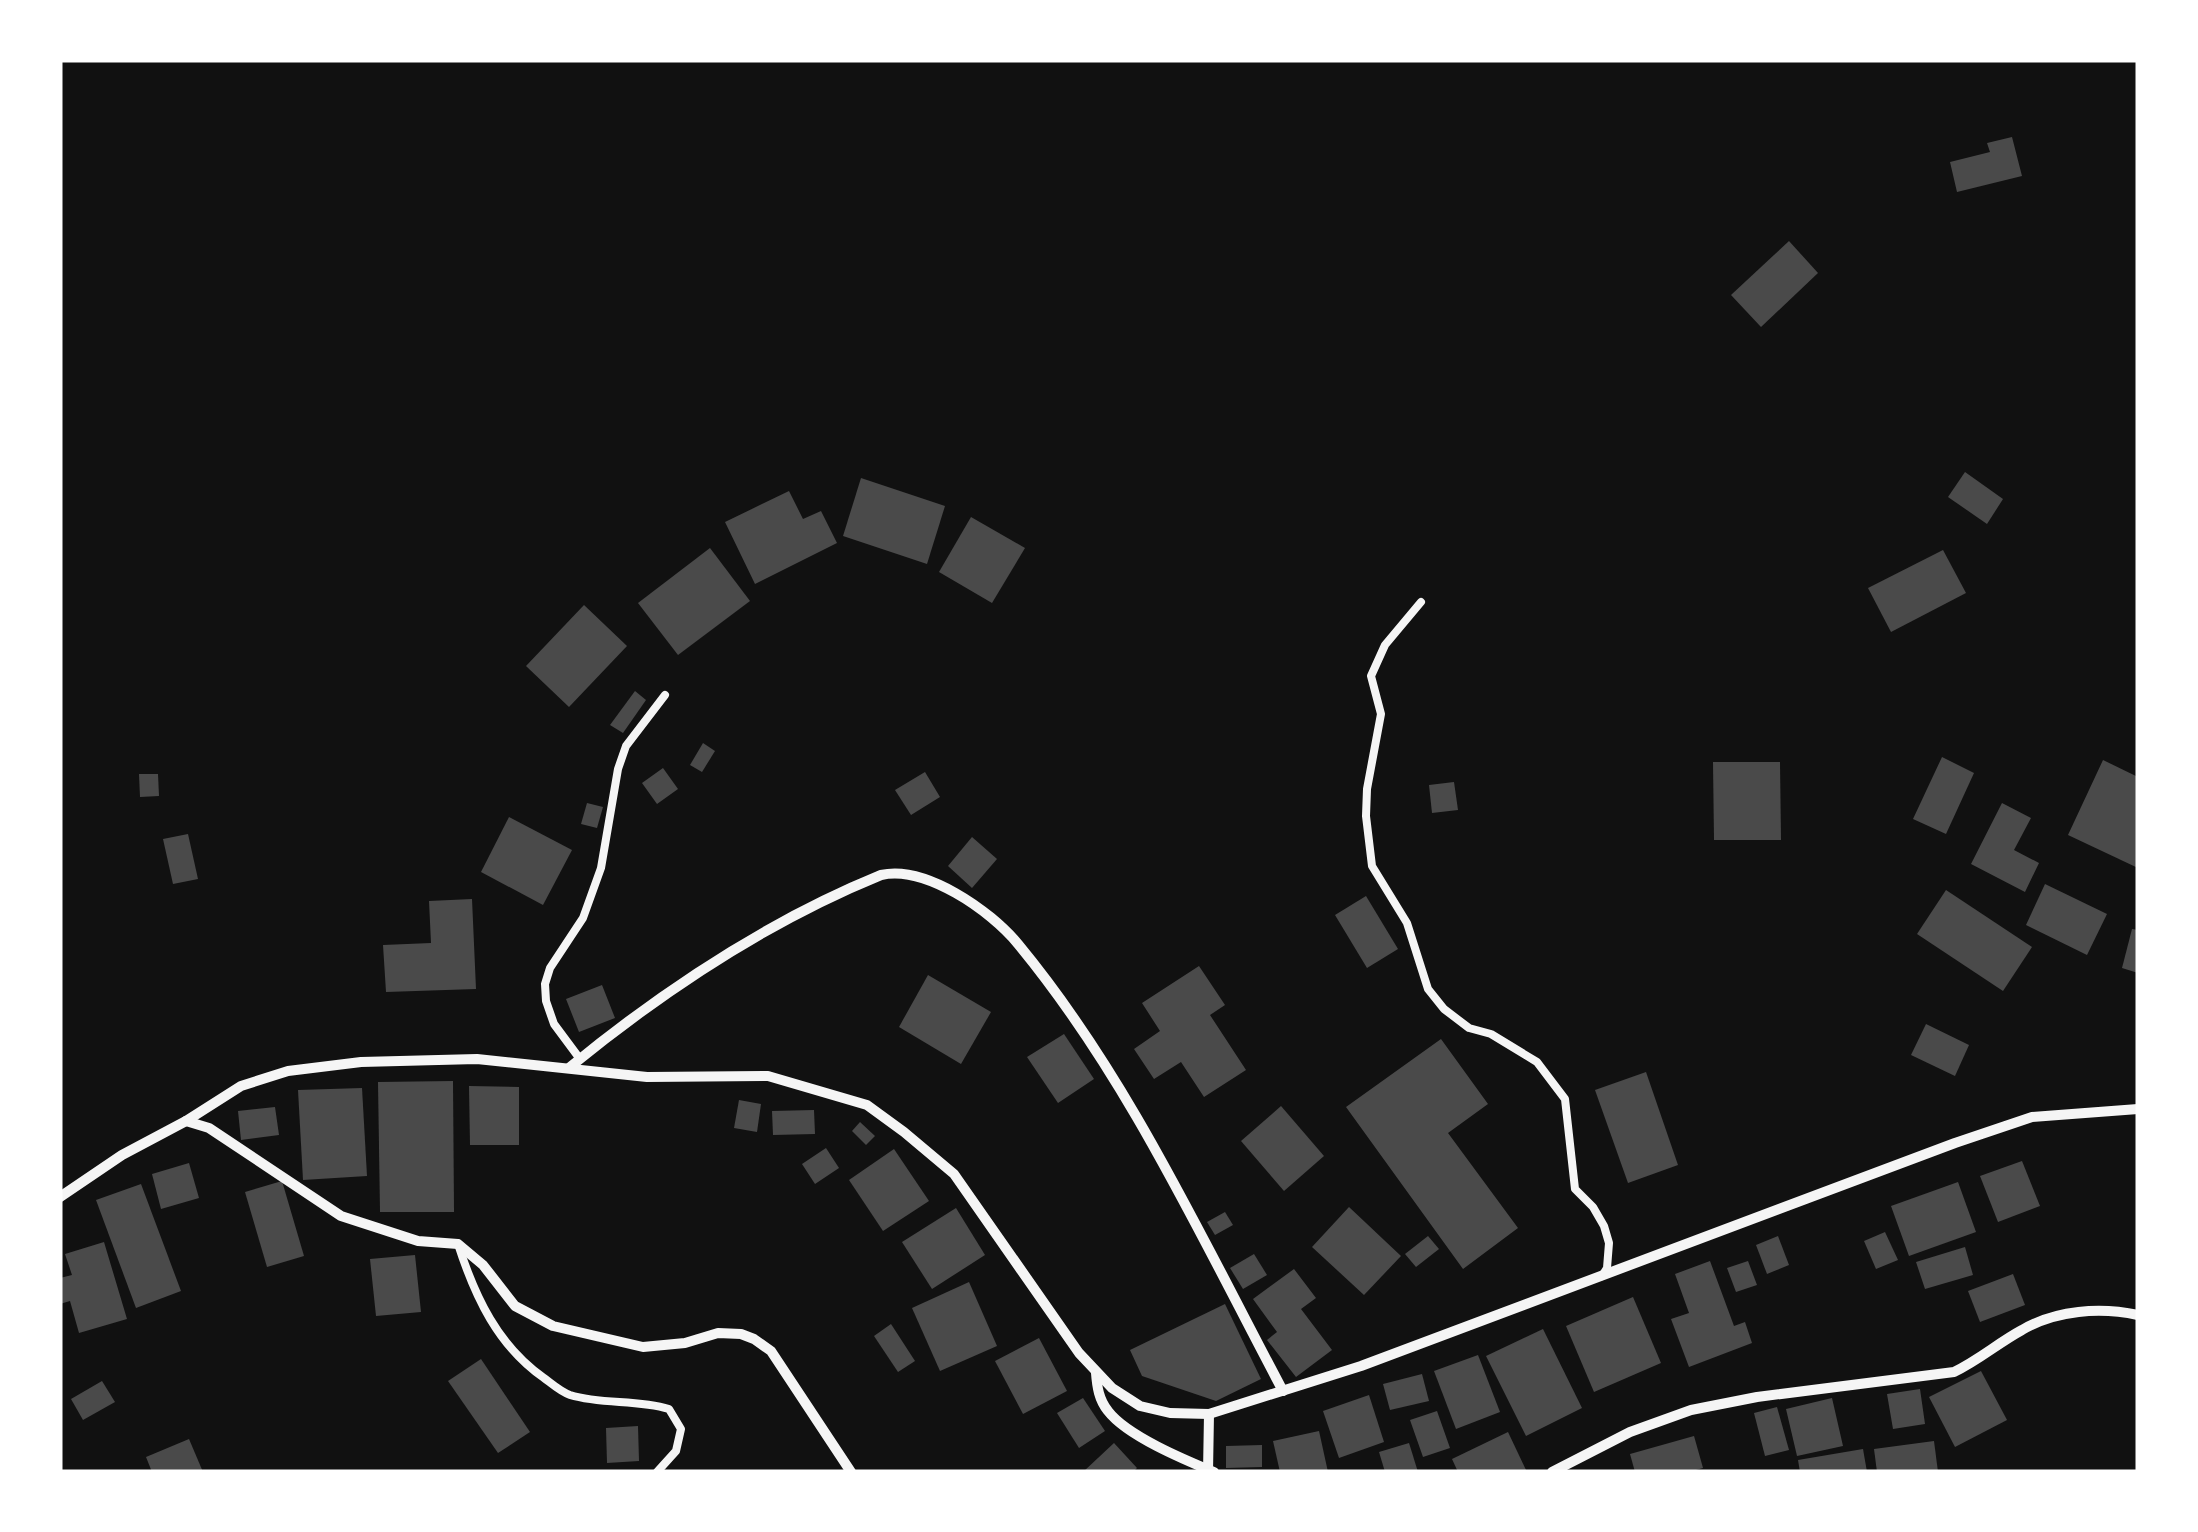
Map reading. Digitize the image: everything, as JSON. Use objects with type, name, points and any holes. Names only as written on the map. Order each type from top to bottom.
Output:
[{"type":"street","points":[[575,1063],[637,1015],[769,927],[880,875],[898,871],[918,874],[979,909],[1016,941],[1104,1062],[1283,1390]]},
{"type":"street","points":[[60,1196],[240,1086],[288,1071],[362,1062],[477,1059],[575,1063],[647,1076],[768,1076],[867,1104],[954,1174],[1096,1372],[1112,1388],[1140,1406],[1170,1413],[1209,1414],[1361,1366],[2032,1118],[2138,1109]]},
{"type":"street","points":[[186,1121],[210,1128],[341,1216],[418,1241],[458,1244],[483,1265],[515,1306],[553,1326],[643,1347],[685,1344],[718,1332],[754,1338],[771,1351],[851,1472]]},
{"type":"street","points":[[1552,1472],[1630,1432],[1691,1410],[1757,1396],[1954,1372],[1982,1359],[2028,1326],[2063,1314],[2093,1310],[2138,1315]]},
{"type":"street","points":[[1096,1372],[1097,1390],[1119,1422],[1210,1471],[1209,1414]]},
{"type":"lane","points":[[1421,602],[1385,645],[1371,676],[1382,714],[1368,789],[1372,866],[1406,923],[1428,989],[1444,1009],[1469,1028],[1491,1034],[1538,1062],[1565,1099],[1574,1189],[1593,1207],[1608,1243],[1608,1268],[1602,1276]]},
{"type":"lane","points":[[575,1063],[554,1024],[546,1001],[546,984],[550,968],[583,918],[600,868],[618,769],[626,746],[665,695]]},
{"type":"lane","points":[[458,1244],[486,1314],[514,1354],[538,1374],[566,1394],[603,1402],[645,1402],[669,1409],[680,1428],[676,1451],[656,1472]]},
{"type":"building","points":[[2012,137],[2022,176],[1957,192],[1950,162],[1990,152],[1987,143]]},
{"type":"building","points":[[1789,241],[1818,273],[1761,327],[1731,295]]},
{"type":"building","points":[[1965,472],[2003,499],[1987,524],[1948,497]]},
{"type":"building","points":[[861,478],[945,506],[927,564],[843,536]]},
{"type":"building","points":[[789,491],[803,519],[821,511],[837,543],[755,584],[725,522]]},
{"type":"building","points":[[971,517],[1025,548],[992,603],[939,572]]},
{"type":"building","points":[[710,548],[750,601],[678,655],[638,603]]},
{"type":"building","points":[[1943,550],[1966,593],[1891,632],[1868,588]]},
{"type":"building","points":[[584,605],[627,646],[569,707],[526,666]]},
{"type":"building","points":[[635,691],[646,700],[623,733],[610,725]]},
{"type":"building","points":[[703,743],[715,751],[702,772],[690,765]]},
{"type":"building","points":[[1942,757],[1974,773],[1946,834],[1913,819]]},
{"type":"building","points":[[2103,760],[2138,777],[2138,868],[2068,835]]},
{"type":"building","points":[[1713,762],[1780,762],[1781,840],[1714,840]]},
{"type":"building","points":[[663,768],[678,789],[657,804],[642,783]]},
{"type":"building","points":[[925,772],[940,797],[911,815],[895,790]]},
{"type":"building","points":[[139,774],[158,774],[159,796],[140,797]]},
{"type":"building","points":[[1454,782],[1458,810],[1432,813],[1429,785]]},
{"type":"building","points":[[587,803],[603,807],[597,828],[581,824]]},
{"type":"building","points":[[2002,803],[2031,818],[2014,850],[2039,863],[2025,892],[1971,864]]},
{"type":"building","points":[[509,817],[572,850],[543,905],[481,872]]},
{"type":"building","points":[[188,834],[198,879],[173,884],[163,839]]},
{"type":"building","points":[[972,837],[997,859],[972,888],[948,866]]},
{"type":"building","points":[[2045,884],[2107,914],[2087,955],[2026,925]]},
{"type":"building","points":[[1946,890],[2032,947],[2003,991],[1917,934]]},
{"type":"building","points":[[1366,896],[1398,949],[1367,968],[1335,915]]},
{"type":"building","points":[[472,899],[476,989],[386,992],[383,945],[431,943],[429,901]]},
{"type":"building","points":[[2132,929],[2138,930],[2138,973],[2122,968]]},
{"type":"building","points":[[1199,966],[1225,1005],[1210,1015],[1246,1070],[1204,1097],[1181,1062],[1154,1079],[1134,1049],[1160,1031],[1142,1003]]},
{"type":"building","points":[[928,975],[991,1012],[961,1064],[899,1027]]},
{"type":"building","points":[[602,985],[615,1018],[579,1032],[566,999]]},
{"type":"building","points":[[1926,1024],[1969,1045],[1955,1076],[1911,1055]]},
{"type":"building","points":[[1064,1034],[1094,1079],[1058,1103],[1027,1057]]},
{"type":"building","points":[[1441,1039],[1488,1104],[1448,1133],[1518,1228],[1463,1269],[1346,1107]]},
{"type":"building","points":[[1646,1072],[1678,1165],[1628,1183],[1595,1090]]},
{"type":"building","points":[[453,1081],[454,1212],[380,1212],[378,1082]]},
{"type":"building","points":[[469,1086],[519,1087],[519,1145],[470,1145]]},
{"type":"building","points":[[362,1088],[367,1176],[303,1180],[298,1090]]},
{"type":"building","points":[[739,1100],[761,1104],[757,1132],[734,1128]]},
{"type":"building","points":[[1281,1106],[1324,1156],[1284,1191],[1241,1141]]},
{"type":"building","points":[[275,1107],[279,1135],[241,1140],[238,1111]]},
{"type":"building","points":[[814,1110],[815,1134],[773,1135],[772,1111]]},
{"type":"building","points":[[860,1122],[875,1136],[866,1145],[852,1131]]},
{"type":"building","points":[[826,1148],[839,1168],[815,1184],[802,1164]]},
{"type":"building","points":[[894,1149],[929,1201],[883,1231],[849,1180]]},
{"type":"building","points":[[2022,1161],[2040,1206],[1998,1222],[1980,1176]]},
{"type":"building","points":[[189,1163],[199,1198],[161,1209],[152,1174]]},
{"type":"building","points":[[282,1181],[304,1256],[267,1267],[245,1192]]},
{"type":"building","points":[[1958,1182],[1976,1232],[1909,1256],[1891,1206]]},
{"type":"building","points":[[141,1184],[181,1291],[136,1308],[96,1200]]},
{"type":"building","points":[[1349,1207],[1401,1256],[1364,1295],[1312,1247]]},
{"type":"building","points":[[956,1208],[985,1255],[932,1289],[902,1242]]},
{"type":"building","points":[[1225,1212],[1233,1225],[1215,1235],[1207,1222]]},
{"type":"building","points":[[1885,1232],[1898,1260],[1876,1269],[1864,1241]]},
{"type":"building","points":[[1428,1236],[1439,1249],[1416,1267],[1405,1254]]},
{"type":"building","points":[[1778,1236],[1789,1265],[1767,1274],[1756,1245]]},
{"type":"building","points":[[104,1242],[127,1319],[79,1333],[70,1301],[60,1304],[60,1278],[72,1275],[65,1254]]},
{"type":"building","points":[[1965,1247],[1973,1275],[1925,1289],[1916,1262]]},
{"type":"building","points":[[1254,1254],[1267,1275],[1243,1289],[1230,1268]]},
{"type":"building","points":[[415,1255],[421,1312],[376,1316],[370,1259]]},
{"type":"building","points":[[1710,1261],[1734,1326],[1745,1322],[1752,1343],[1689,1367],[1671,1319],[1689,1313],[1675,1274]]},
{"type":"building","points":[[1748,1261],[1757,1285],[1736,1292],[1727,1268]]},
{"type":"building","points":[[1294,1269],[1316,1298],[1301,1309],[1332,1350],[1296,1377],[1267,1340],[1277,1332],[1253,1299]]},
{"type":"building","points":[[2013,1274],[2025,1305],[1980,1322],[1968,1291]]},
{"type":"building","points":[[969,1282],[997,1346],[940,1371],[912,1308]]},
{"type":"building","points":[[1633,1297],[1661,1363],[1594,1392],[1566,1326]]},
{"type":"building","points":[[1225,1304],[1261,1379],[1216,1401],[1142,1376],[1130,1350]]},
{"type":"building","points":[[891,1324],[915,1361],[898,1372],[874,1336]]},
{"type":"building","points":[[1543,1329],[1582,1408],[1526,1436],[1486,1356]]},
{"type":"building","points":[[1039,1338],[1067,1391],[1023,1414],[995,1361]]},
{"type":"building","points":[[1478,1355],[1500,1412],[1456,1429],[1434,1371]]},
{"type":"building","points":[[481,1359],[530,1432],[498,1453],[448,1381]]},
{"type":"building","points":[[1981,1371],[2007,1420],[1955,1447],[1929,1397]]},
{"type":"building","points":[[1422,1374],[1429,1401],[1390,1410],[1383,1384]]},
{"type":"building","points":[[102,1381],[115,1402],[83,1420],[71,1399]]},
{"type":"building","points":[[1920,1389],[1925,1424],[1893,1429],[1887,1394]]},
{"type":"building","points":[[1369,1395],[1384,1442],[1339,1458],[1323,1411]]},
{"type":"building","points":[[1083,1398],[1105,1431],[1079,1448],[1057,1413]]},
{"type":"building","points":[[1832,1398],[1843,1446],[1797,1456],[1786,1409]]},
{"type":"building","points":[[1777,1407],[1789,1450],[1765,1456],[1754,1413]]},
{"type":"building","points":[[1437,1411],[1450,1448],[1423,1457],[1410,1420]]},
{"type":"building","points":[[638,1426],[639,1461],[607,1463],[606,1428]]},
{"type":"building","points":[[1319,1431],[1328,1472],[1280,1472],[1273,1441]]},
{"type":"building","points":[[1508,1432],[1527,1472],[1458,1472],[1452,1459]]},
{"type":"building","points":[[1694,1436],[1703,1468],[1689,1472],[1635,1472],[1630,1454]]},
{"type":"building","points":[[189,1439],[203,1472],[152,1472],[146,1457]]},
{"type":"building","points":[[1934,1441],[1938,1472],[1877,1472],[1874,1449]]},
{"type":"building","points":[[1114,1443],[1137,1468],[1133,1472],[1083,1472]]},
{"type":"building","points":[[1409,1443],[1418,1472],[1385,1472],[1379,1452]]},
{"type":"building","points":[[1262,1445],[1262,1467],[1226,1468],[1226,1446]]},
{"type":"building","points":[[1863,1449],[1867,1472],[1800,1472],[1798,1460]]}]
